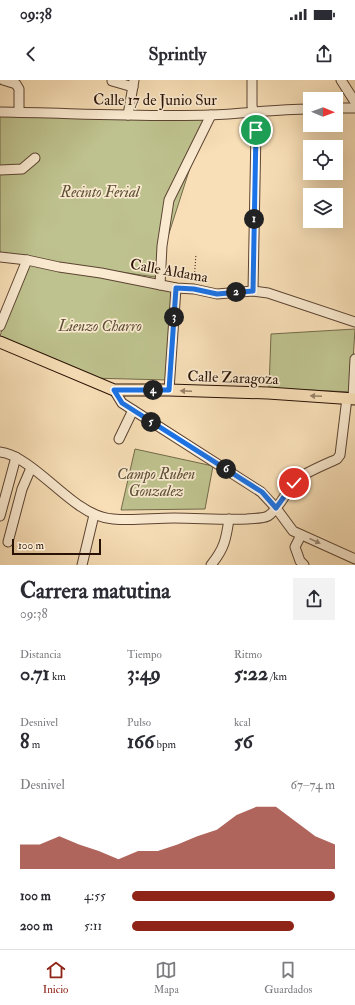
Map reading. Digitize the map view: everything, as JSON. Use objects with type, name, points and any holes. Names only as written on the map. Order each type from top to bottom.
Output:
[{"type":"main road","name":"Calle Zaragoza","points":[[0,342],[114,390],[268,393],[352,398]]},
{"type":"street","points":[[3,80],[16,84],[19,89],[19,112]]},
{"type":"street","points":[[252,80],[252,106],[256,121],[253,291]]},
{"type":"street","points":[[341,80],[355,102],[343,106]]},
{"type":"street","points":[[112,81],[133,84],[128,115]]},
{"type":"street","name":"Calle 17 de Junio Sur","points":[[0,112],[211,115],[279,109],[303,109]]},
{"type":"street","points":[[160,285],[162,246],[169,200],[211,115]]},
{"type":"street","points":[[0,170],[22,169],[35,158]]},
{"type":"street","name":"Calle Aldama","points":[[0,257],[27,260],[176,288],[194,289],[217,294],[253,291],[268,293],[355,322]]},
{"type":"street","points":[[0,326],[27,260]]},
{"type":"street","points":[[169,390],[176,288]]},
{"type":"street","points":[[0,452],[7,452],[16,457],[71,500],[94,515],[112,519],[261,518],[268,515],[276,508],[298,479],[337,459],[340,455],[352,398],[355,359]]},
{"type":"street","points":[[114,390],[122,403],[262,492],[293,531],[355,559]]},
{"type":"street","points":[[119,439],[133,410]]},
{"type":"street","points":[[0,516],[16,457]]},
{"type":"street","points":[[8,542],[22,488],[31,468]]},
{"type":"street","points":[[82,565],[94,515]]},
{"type":"street","points":[[211,565],[221,553],[226,540],[229,519]]},
{"type":"street","points":[[301,535],[295,547],[300,561],[304,565]]},
{"type":"path","points":[[194,289],[196,254]]},
{"type":"green space","name":"Recinto Ferial","points":[[0,114],[206,118],[155,277],[66,264],[172,290],[168,380],[89,378],[0,336],[26,258],[47,261],[0,252]]},
{"type":"green space","points":[[355,329],[351,392],[269,388],[271,334]]},
{"type":"green space","name":"Campo Ruben Gonzalez","points":[[135,449],[213,466],[205,509],[121,510]]},
{"type":"route","points":[[256,130],[253,291],[217,294],[194,289],[176,288],[169,390],[114,390],[122,403],[262,492],[276,508],[294,483]]},
{"type":"park label","name":"Lienzo Charro","points":[[100,326]]}]
